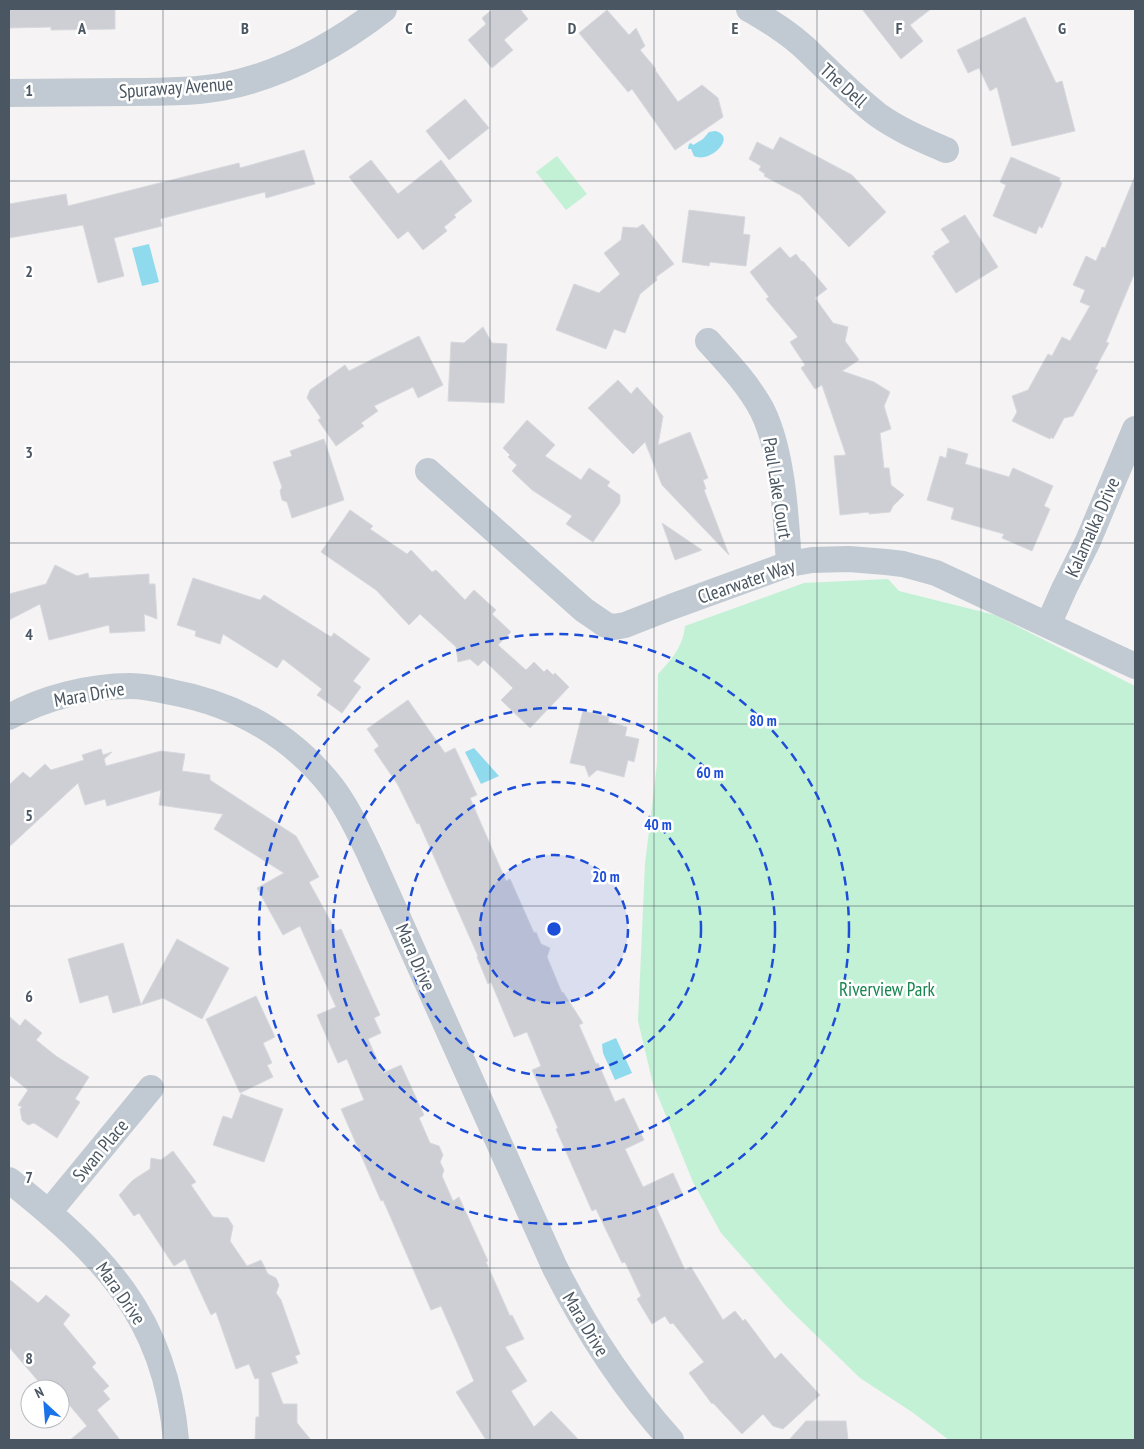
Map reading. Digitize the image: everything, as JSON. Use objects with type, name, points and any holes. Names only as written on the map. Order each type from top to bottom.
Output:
[{"type":"street","name":"Spuraway Avenue","points":[[9,93],[164,92],[220,88],[272,73],[310,57],[347,35],[383,9]]},
{"type":"street","name":"The Dell","points":[[749,9],[781,28],[792,37],[879,116],[907,133],[946,150]]},
{"type":"street","name":"Paul Lake Court","points":[[708,341],[747,386],[768,425],[782,484],[789,564]]},
{"type":"street","name":"Kalamalka Drive","points":[[1048,625],[1088,540],[1135,429]]},
{"type":"street","name":"Clearwater Way","points":[[428,470],[584,610],[606,625],[625,625],[789,564],[812,560],[849,559],[894,563],[936,573],[1135,666]]},
{"type":"street","name":"Mara Drive","points":[[9,717],[32,705],[83,691],[130,686],[161,690],[219,704],[247,716],[271,730],[313,766],[342,801],[369,853],[572,1303],[635,1399],[671,1440]]},
{"type":"street","name":"Swan Place","points":[[48,1212],[151,1088]]},
{"type":"street","name":"Mara Drive","points":[[9,1180],[48,1212],[98,1259],[120,1285],[134,1306],[155,1348],[164,1374],[176,1440]]},
{"type":"green space","points":[[557,156],[587,194],[566,210],[536,172]]},
{"type":"green space","name":"Riverview Park","points":[[888,579],[899,591],[995,615],[1135,686],[1135,1440],[949,1440],[912,1412],[860,1378],[787,1307],[721,1233],[693,1182],[653,1084],[638,1021],[645,864],[657,764],[658,674],[679,647],[685,626],[804,583]]},
{"type":"water","points":[[715,131],[724,138],[719,148],[707,156],[694,156],[691,149],[688,149],[689,144],[693,145],[703,139],[709,132]]},
{"type":"water","points":[[149,244],[159,282],[142,286],[132,248]]},
{"type":"water","points":[[474,748],[499,776],[481,784],[465,752]]},
{"type":"water","points":[[616,1038],[632,1073],[615,1080],[603,1053],[602,1044]]},
{"type":"building","points":[[9,9],[115,9],[115,29],[51,30],[51,27],[9,28]]},
{"type":"building","points":[[493,9],[520,9],[528,19],[504,40],[513,50],[492,68],[468,40],[486,24],[482,18]]},
{"type":"building","points":[[862,9],[931,9],[910,25],[923,41],[901,59]]},
{"type":"building","points":[[607,10],[629,35],[636,28],[645,46],[640,50],[656,69],[678,102],[702,85],[718,98],[723,117],[675,150],[632,89],[628,92],[579,33]]},
{"type":"building","points":[[1025,17],[1056,83],[1062,81],[1075,131],[1012,146],[997,87],[990,91],[979,68],[968,73],[957,50]]},
{"type":"building","points":[[465,99],[489,128],[449,160],[426,131]]},
{"type":"building","points":[[780,137],[852,175],[886,212],[849,247],[800,195],[764,176],[765,174],[759,170],[761,166],[749,159],[757,142],[773,150]]},
{"type":"building","points":[[304,150],[315,184],[266,198],[265,192],[160,219],[162,226],[114,238],[124,276],[98,283],[83,225],[9,238],[9,204],[66,194],[68,206],[239,163],[240,168]]},
{"type":"building","points":[[1011,157],[1060,178],[1059,181],[1062,183],[1042,228],[1039,226],[1036,234],[993,216],[1006,185],[1000,182]]},
{"type":"building","points":[[371,160],[398,194],[441,160],[472,201],[454,215],[456,217],[444,227],[447,231],[423,250],[408,231],[398,239],[349,177]]},
{"type":"building","points":[[1135,176],[1135,272],[1106,342],[1109,343],[1095,369],[1098,370],[1073,416],[1064,418],[1053,439],[1051,437],[1050,439],[1012,421],[1017,412],[1012,396],[1028,390],[1048,354],[1052,356],[1062,337],[1070,341],[1090,306],[1080,302],[1085,290],[1073,285],[1086,256],[1096,261],[1102,247],[1105,248]]},
{"type":"building","points":[[689,210],[745,217],[743,234],[750,235],[746,266],[710,262],[709,266],[682,262]]},
{"type":"building","points":[[965,215],[998,267],[956,293],[932,256],[935,254],[934,252],[950,242],[941,229]]},
{"type":"building","points":[[643,224],[674,264],[656,277],[657,280],[640,294],[625,333],[614,329],[606,349],[556,330],[574,284],[599,293],[620,274],[604,253],[621,240],[623,227],[637,228]]},
{"type":"building","points":[[780,247],[790,258],[796,254],[827,289],[815,298],[833,323],[848,327],[845,341],[859,360],[842,371],[874,382],[890,392],[884,406],[891,429],[880,433],[884,468],[889,468],[891,485],[904,495],[890,512],[840,515],[834,456],[846,455],[822,385],[815,389],[801,368],[805,365],[790,342],[798,337],[766,299],[769,297],[750,272]]},
{"type":"building","points":[[483,327],[492,343],[507,344],[504,403],[448,401],[451,342],[464,343]]},
{"type":"building","points":[[419,336],[443,385],[418,398],[413,387],[374,406],[378,411],[361,423],[364,426],[336,446],[318,420],[321,418],[307,398],[310,390],[345,365],[349,371]]},
{"type":"building","points":[[618,380],[631,394],[637,387],[663,416],[658,445],[690,432],[708,478],[703,480],[706,489],[704,490],[729,555],[662,485],[645,442],[633,454],[588,408]]},
{"type":"building","points":[[527,420],[555,445],[545,456],[581,480],[589,468],[610,482],[607,486],[620,495],[620,503],[593,542],[566,524],[572,516],[532,490],[512,471],[517,465],[508,457],[510,455],[503,448]]},
{"type":"building","points":[[324,439],[344,500],[292,518],[287,502],[282,500],[280,491],[282,487],[273,462],[292,456],[290,451]]},
{"type":"building","points":[[948,448],[968,454],[965,464],[1009,477],[1013,468],[1053,486],[1044,506],[1050,509],[1032,551],[1002,538],[1004,534],[951,519],[954,508],[927,500],[940,456],[946,458]]},
{"type":"building","points":[[350,510],[373,526],[370,529],[407,554],[411,550],[432,572],[436,570],[465,600],[474,590],[496,610],[492,614],[511,632],[498,645],[526,670],[534,662],[544,672],[547,669],[553,675],[555,673],[569,687],[530,728],[501,700],[513,688],[484,660],[478,666],[470,659],[458,662],[456,647],[420,614],[409,625],[376,590],[321,552]]},
{"type":"building","points":[[662,523],[702,550],[675,560]]},
{"type":"building","points":[[55,565],[77,576],[88,573],[89,578],[149,574],[149,584],[155,584],[157,619],[144,614],[145,631],[110,633],[109,625],[49,640],[40,604],[9,620],[9,594],[46,584]]},
{"type":"building","points":[[193,578],[260,600],[264,595],[331,637],[334,633],[370,659],[353,681],[361,687],[342,713],[317,695],[322,689],[283,659],[277,668],[223,634],[220,644],[195,636],[196,631],[177,625]]},
{"type":"building","points":[[408,700],[445,753],[455,748],[477,795],[470,798],[506,881],[510,879],[534,933],[536,932],[541,944],[550,948],[547,957],[562,993],[583,1023],[579,1025],[615,1102],[624,1098],[644,1140],[625,1149],[643,1187],[673,1173],[683,1195],[656,1207],[685,1270],[691,1267],[723,1320],[735,1311],[743,1321],[745,1319],[775,1359],[781,1353],[820,1395],[783,1429],[773,1426],[763,1414],[742,1434],[712,1404],[689,1373],[704,1362],[673,1323],[670,1324],[665,1316],[652,1324],[637,1299],[641,1296],[625,1262],[622,1263],[596,1209],[592,1211],[556,1129],[558,1128],[532,1070],[541,1066],[527,1032],[514,1037],[491,982],[488,984],[478,956],[419,823],[417,824],[398,785],[374,750],[379,746],[367,729]]},
{"type":"building","points":[[583,711],[609,717],[608,722],[627,727],[625,736],[639,739],[634,762],[628,760],[624,777],[597,770],[589,777],[585,766],[570,763]]},
{"type":"building","points":[[101,749],[103,755],[112,752],[104,759],[106,766],[161,751],[185,754],[182,771],[210,775],[210,780],[296,836],[319,877],[309,882],[336,931],[341,929],[380,1015],[374,1018],[381,1033],[368,1039],[383,1073],[401,1065],[424,1115],[419,1118],[430,1143],[439,1146],[443,1155],[440,1162],[444,1170],[442,1176],[453,1201],[459,1197],[510,1316],[512,1315],[524,1339],[505,1347],[527,1381],[511,1391],[534,1427],[551,1411],[579,1440],[486,1440],[456,1392],[474,1381],[441,1306],[431,1310],[341,1109],[364,1100],[347,1059],[338,1063],[317,1015],[336,1007],[300,926],[283,935],[257,888],[284,873],[214,829],[223,814],[159,805],[161,790],[107,806],[105,799],[85,805],[78,783],[9,847],[9,785],[23,772],[30,778],[45,764],[51,770],[84,760],[82,755]]},
{"type":"building","points":[[177,939],[229,968],[202,1019],[163,998],[141,1005]]},
{"type":"building","points":[[123,943],[141,1005],[113,1013],[108,995],[80,1003],[68,959]]},
{"type":"building","points":[[256,996],[275,1037],[263,1043],[272,1063],[267,1065],[273,1077],[240,1093],[206,1019]]},
{"type":"building","points":[[9,1016],[20,1026],[25,1019],[42,1033],[36,1040],[56,1056],[89,1077],[75,1099],[80,1102],[57,1138],[34,1123],[28,1125],[22,1120],[20,1109],[22,1107],[18,1105],[28,1090],[9,1075]]},
{"type":"building","points":[[241,1094],[283,1109],[264,1162],[213,1145],[223,1116],[232,1119]]},
{"type":"building","points":[[173,1151],[196,1182],[191,1185],[213,1217],[228,1218],[233,1226],[230,1241],[247,1266],[261,1260],[268,1274],[276,1278],[279,1285],[276,1293],[281,1300],[300,1354],[295,1356],[298,1363],[271,1373],[283,1404],[297,1404],[297,1423],[311,1440],[255,1440],[256,1417],[259,1417],[259,1378],[255,1379],[249,1364],[236,1369],[216,1312],[211,1315],[185,1259],[174,1266],[139,1213],[134,1216],[119,1195],[133,1180],[150,1169],[151,1158],[161,1160]]},
{"type":"building","points":[[9,1279],[38,1303],[46,1295],[70,1315],[63,1324],[96,1363],[92,1367],[109,1386],[103,1391],[110,1399],[97,1410],[120,1440],[70,1440],[87,1426],[70,1406],[70,1379],[36,1379],[9,1347]]},
{"type":"building","points":[[806,1421],[846,1421],[848,1440],[789,1440]]}]
